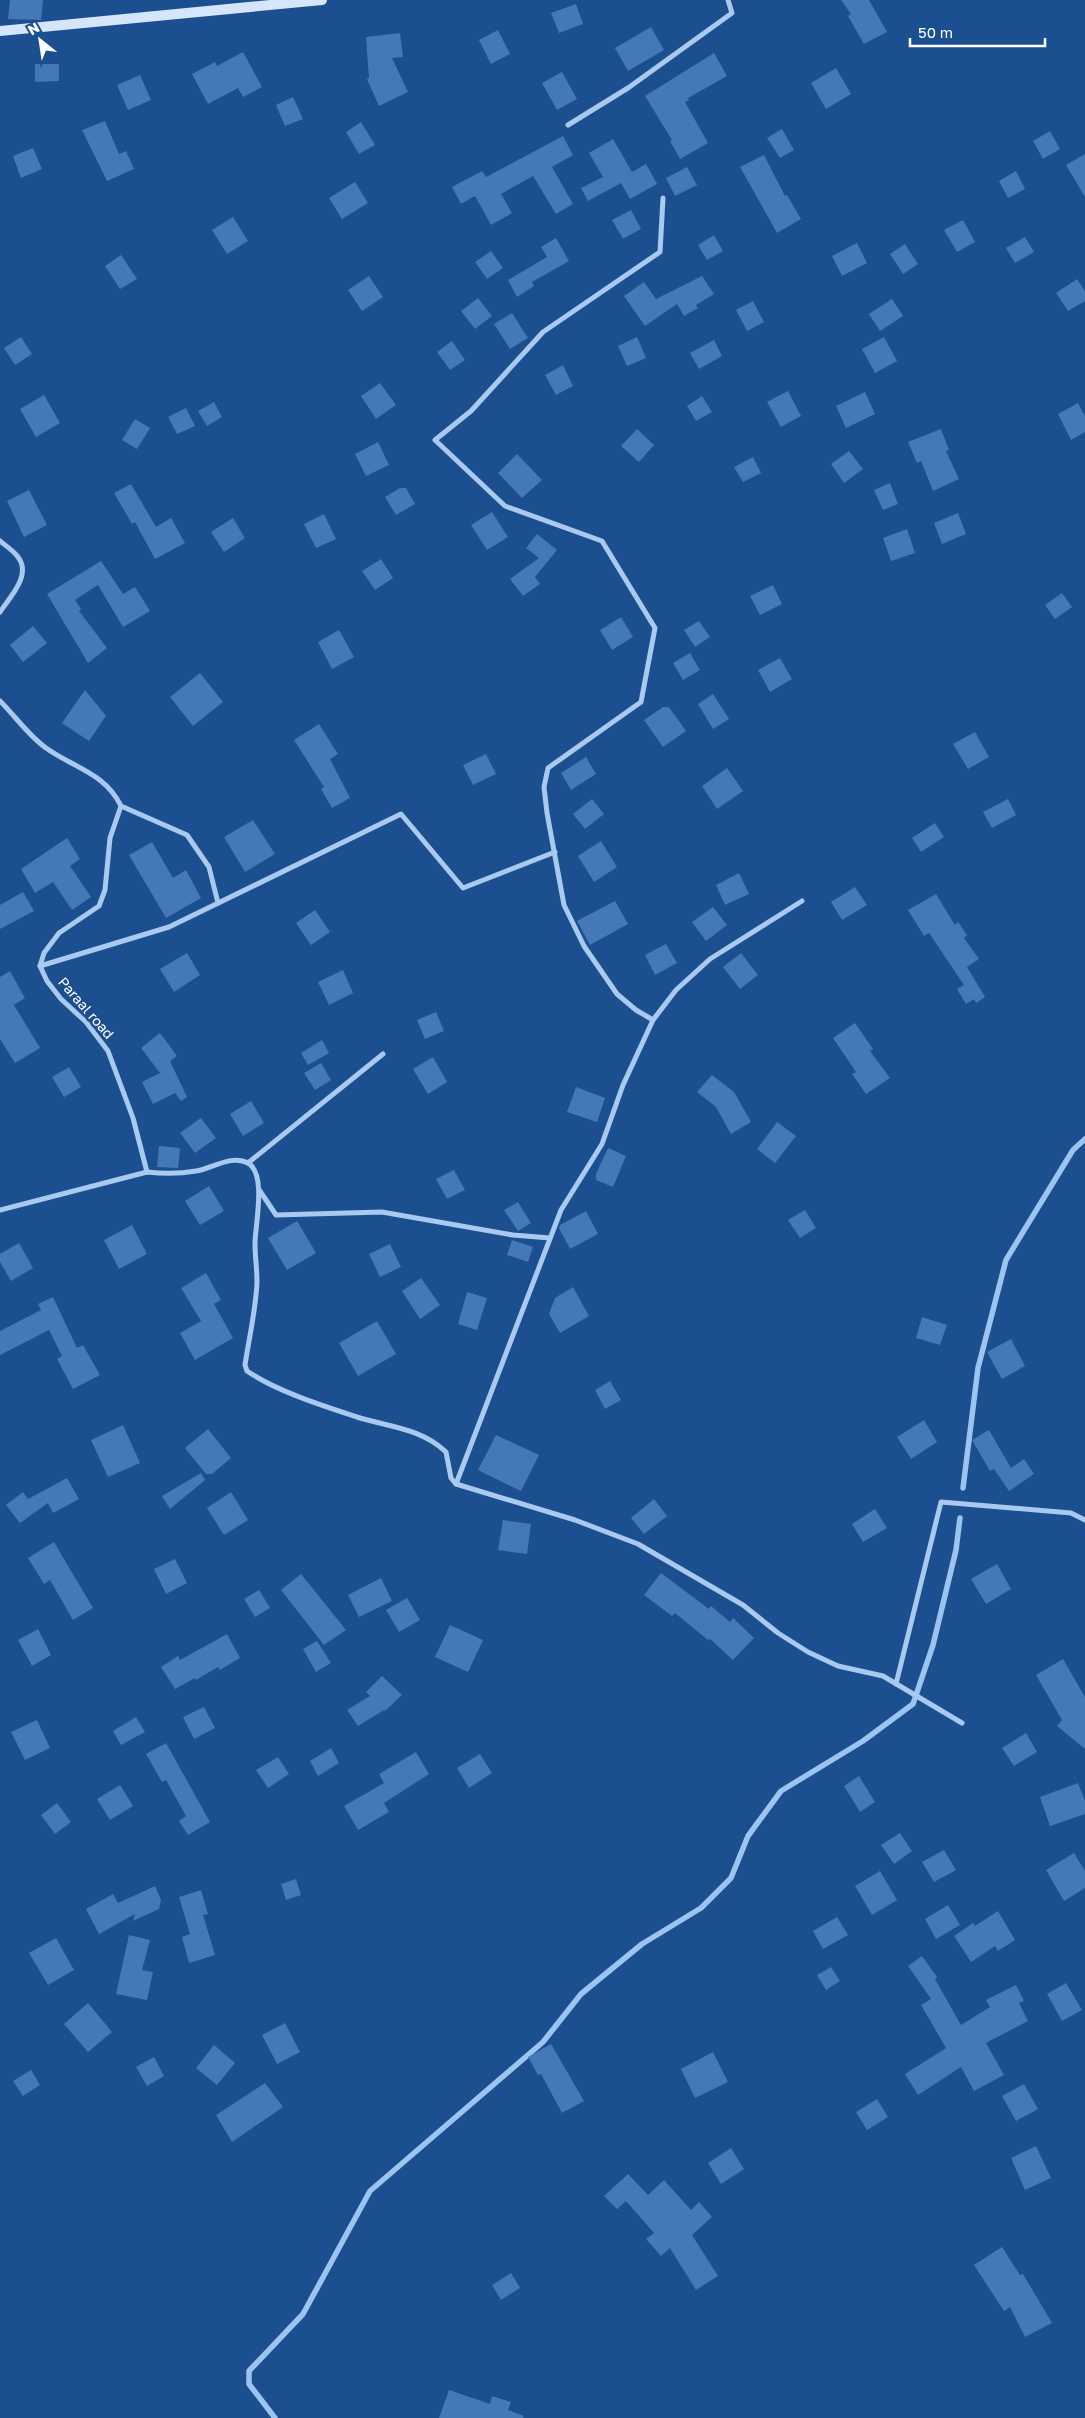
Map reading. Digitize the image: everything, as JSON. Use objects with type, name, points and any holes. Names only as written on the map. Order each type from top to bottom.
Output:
[{"type":"main road","points":[[0,31],[322,0]]},
{"type":"street","points":[[568,125],[628,88],[732,14],[728,0]]},
{"type":"street","points":[[653,1020],[636,1010],[617,994],[584,946],[564,905],[544,787],[548,768],[641,702],[654,628],[602,541],[505,506],[435,440],[471,411],[543,332],[660,252],[663,198]]},
{"type":"street","points":[[0,541],[19,557],[24,573],[19,585],[0,612]]},
{"type":"street","points":[[0,701],[46,748],[101,779],[114,792],[121,806],[187,835],[209,867],[218,903]]},
{"type":"street","points":[[40,966],[44,953],[59,933],[99,906],[105,890],[110,838],[121,806]]},
{"type":"street","points":[[40,966],[169,927],[401,814],[463,888],[555,852]]},
{"type":"street","points":[[456,1484],[495,1387],[561,1210],[602,1144],[623,1085],[653,1020],[676,990],[710,959],[802,901]]},
{"type":"street","name":"Paraal road","points":[[40,966],[61,999],[86,1022],[108,1051],[133,1118],[147,1172]]},
{"type":"street","points":[[248,1163],[383,1054]]},
{"type":"street","points":[[0,1210],[147,1172],[167,1174],[198,1171],[225,1162],[238,1161],[248,1163],[254,1171],[259,1190],[255,1243],[257,1282],[245,1365],[247,1371],[262,1382],[357,1417],[426,1436],[446,1452],[451,1478],[456,1484],[575,1520],[638,1544],[743,1605],[778,1633],[808,1652],[838,1666],[883,1676],[962,1723]]},
{"type":"street","points":[[259,1190],[276,1215],[382,1212],[513,1235],[550,1238]]},
{"type":"street","points":[[896,1684],[941,1502],[1071,1513],[1085,1520]]},
{"type":"building","points":[[10,0],[43,0],[41,20],[8,19]]},
{"type":"building","points":[[841,0],[869,0],[887,32],[864,44],[848,16],[851,14]]},
{"type":"building","points":[[576,4],[583,24],[559,33],[551,13]]},
{"type":"building","points":[[651,27],[664,50],[628,71],[615,48]]},
{"type":"building","points":[[498,30],[510,54],[491,64],[479,40]]},
{"type":"building","points":[[400,33],[403,57],[392,58],[408,92],[379,106],[367,79],[369,78],[366,37]]},
{"type":"building","points":[[243,52],[262,87],[243,97],[238,88],[208,104],[192,74],[215,62],[217,66]]},
{"type":"building","points":[[714,53],[727,76],[688,98],[689,100],[685,102],[708,143],[680,159],[670,141],[672,140],[645,96]]},
{"type":"building","points":[[35,64],[59,64],[59,81],[35,82]]},
{"type":"building","points":[[836,68],[851,94],[826,109],[811,83]]},
{"type":"building","points":[[562,72],[577,99],[557,110],[542,83]]},
{"type":"building","points":[[140,75],[151,100],[128,110],[117,85]]},
{"type":"building","points":[[293,97],[303,119],[285,126],[276,105]]},
{"type":"building","points":[[105,121],[119,154],[126,151],[134,169],[107,181],[82,130]]},
{"type":"building","points":[[361,122],[375,145],[359,154],[346,132]]},
{"type":"building","points":[[782,129],[794,150],[780,158],[767,138]]},
{"type":"building","points":[[1050,131],[1060,149],[1043,159],[1033,141]]},
{"type":"building","points":[[563,136],[573,155],[552,167],[573,204],[556,214],[533,176],[501,194],[512,213],[491,225],[475,196],[461,204],[452,187],[482,171],[486,177]]},
{"type":"building","points":[[613,139],[632,172],[646,164],[657,184],[630,199],[621,183],[588,201],[581,188],[603,177],[589,153]]},
{"type":"building","points":[[33,148],[42,169],[21,178],[13,156]]},
{"type":"building","points":[[1085,154],[1085,197],[1066,165]]},
{"type":"building","points":[[764,155],[785,196],[787,195],[801,219],[777,233],[740,167]]},
{"type":"building","points":[[687,167],[697,185],[675,196],[666,178]]},
{"type":"building","points":[[1016,171],[1025,189],[1008,198],[999,181]]},
{"type":"building","points":[[355,182],[368,203],[342,219],[329,198]]},
{"type":"building","points":[[631,210],[641,229],[623,239],[612,220]]},
{"type":"building","points":[[233,217],[248,241],[227,254],[212,230]]},
{"type":"building","points":[[963,220],[975,242],[957,252],[944,230]]},
{"type":"building","points":[[714,235],[723,251],[707,260],[698,245]]},
{"type":"building","points":[[1025,237],[1034,252],[1015,263],[1006,248]]},
{"type":"building","points":[[556,238],[569,261],[532,282],[534,286],[517,297],[508,280],[547,257],[541,247]]},
{"type":"building","points":[[857,243],[867,263],[842,276],[832,256]]},
{"type":"building","points":[[905,244],[918,264],[903,274],[890,254]]},
{"type":"building","points":[[491,251],[503,268],[487,279],[475,262]]},
{"type":"building","points":[[121,255],[137,279],[120,289],[105,266]]},
{"type":"building","points":[[369,276],[383,297],[362,311],[348,290]]},
{"type":"building","points":[[702,276],[714,294],[696,305],[698,308],[684,316],[677,304],[645,326],[624,296],[644,282],[656,299]]},
{"type":"building","points":[[1077,279],[1085,291],[1085,301],[1068,311],[1056,293]]},
{"type":"building","points":[[478,298],[492,316],[475,329],[461,311]]},
{"type":"building","points":[[892,299],[903,316],[880,331],[869,314]]},
{"type":"building","points":[[753,301],[764,322],[747,331],[736,310]]},
{"type":"building","points":[[512,313],[528,338],[510,349],[494,324]]},
{"type":"building","points":[[21,337],[32,354],[15,365],[4,348]]},
{"type":"building","points":[[637,337],[646,358],[627,366],[618,346]]},
{"type":"building","points":[[884,337],[897,361],[875,373],[862,349]]},
{"type":"building","points":[[714,340],[722,356],[699,369],[690,353]]},
{"type":"building","points":[[452,341],[465,360],[450,370],[437,352]]},
{"type":"building","points":[[563,365],[573,386],[556,395],[545,375]]},
{"type":"building","points":[[380,383],[396,405],[376,419],[361,396]]},
{"type":"building","points":[[788,391],[801,416],[781,427],[767,402]]},
{"type":"building","points":[[865,392],[875,414],[846,428],[836,406]]},
{"type":"building","points":[[44,395],[60,423],[36,437],[20,409]]},
{"type":"building","points":[[702,396],[712,412],[696,421],[687,406]]},
{"type":"building","points":[[214,402],[222,417],[207,426],[198,411]]},
{"type":"building","points":[[1078,403],[1085,416],[1085,432],[1071,440],[1058,414]]},
{"type":"building","points":[[186,408],[195,426],[177,434],[168,417]]},
{"type":"building","points":[[135,419],[150,428],[137,449],[122,440]]},
{"type":"building","points":[[637,429],[654,445],[639,462],[621,446]]},
{"type":"building","points":[[941,429],[949,450],[946,451],[959,479],[933,491],[921,461],[917,463],[908,442]]},
{"type":"building","points":[[378,442],[389,465],[366,476],[355,454]]},
{"type":"building","points":[[849,451],[863,469],[844,483],[831,464]]},
{"type":"building","points":[[517,454],[542,480],[522,498],[498,473]]},
{"type":"building","points":[[753,457],[761,473],[743,482],[734,467]]},
{"type":"building","points":[[890,483],[898,504],[883,510],[874,490]]},
{"type":"building","points":[[131,484],[156,527],[171,518],[185,543],[155,559],[135,522],[132,524],[114,493]]},
{"type":"building","points":[[400,488],[406,488],[415,504],[396,515],[385,497]]},
{"type":"building","points":[[29,490],[47,525],[24,537],[7,501]]},
{"type":"building","points":[[492,512],[508,537],[487,550],[471,525]]},
{"type":"building","points":[[958,513],[966,534],[942,544],[934,523]]},
{"type":"building","points":[[324,514],[336,539],[316,548],[304,524]]},
{"type":"building","points":[[233,518],[245,538],[224,552],[211,532]]},
{"type":"building","points":[[907,529],[915,553],[891,561],[883,538]]},
{"type":"building","points":[[537,534],[557,550],[535,577],[540,584],[523,596],[510,579],[539,558],[526,548]]},
{"type":"building","points":[[381,559],[393,578],[375,590],[362,571]]},
{"type":"building","points":[[101,561],[123,594],[135,587],[150,611],[123,627],[98,585],[75,600],[81,609],[79,611],[107,648],[88,663],[47,594]]},
{"type":"building","points":[[773,585],[782,604],[760,615],[750,596]]},
{"type":"building","points":[[1062,593],[1072,607],[1055,619],[1045,605]]},
{"type":"building","points":[[621,617],[633,637],[612,650],[600,630]]},
{"type":"building","points":[[699,621],[710,637],[695,647],[684,630]]},
{"type":"building","points":[[33,626],[47,643],[23,662],[10,645]]},
{"type":"building","points":[[339,630],[354,657],[332,669],[318,642]]},
{"type":"building","points":[[690,653],[700,670],[683,680],[673,663]]},
{"type":"building","points":[[780,658],[792,679],[770,692],[758,670]]},
{"type":"building","points":[[200,673],[223,702],[193,726],[170,697]]},
{"type":"building","points":[[85,690],[106,716],[89,741],[62,723]]},
{"type":"building","points":[[713,694],[729,719],[713,729],[698,704]]},
{"type":"building","points":[[663,707],[669,707],[686,731],[663,747],[644,720]]},
{"type":"building","points":[[319,724],[338,754],[330,759],[350,798],[332,808],[321,789],[324,787],[294,740]]},
{"type":"building","points":[[975,732],[989,757],[968,769],[953,744]]},
{"type":"building","points":[[486,754],[496,774],[473,785],[463,765]]},
{"type":"building","points":[[586,757],[596,774],[571,790],[561,773]]},
{"type":"building","points":[[727,768],[743,791],[717,809],[702,786]]},
{"type":"building","points":[[592,799],[604,814],[585,829],[573,814]]},
{"type":"building","points":[[1008,799],[1016,815],[992,828],[983,812]]},
{"type":"building","points":[[253,820],[275,854],[245,872],[224,837]]},
{"type":"building","points":[[935,823],[944,837],[921,852],[912,838]]},
{"type":"building","points":[[67,838],[80,859],[70,866],[91,897],[72,910],[53,882],[35,893],[21,869]]},
{"type":"building","points":[[601,841],[617,867],[594,882],[578,856]]},
{"type":"building","points":[[152,842],[173,878],[186,870],[201,898],[166,918],[129,855]]},
{"type":"building","points":[[739,873],[749,894],[725,905],[716,885]]},
{"type":"building","points":[[855,887],[867,905],[842,920],[831,902]]},
{"type":"building","points":[[23,892],[34,911],[0,929],[0,905]]},
{"type":"building","points":[[936,894],[955,925],[958,922],[967,935],[964,938],[979,959],[967,967],[985,997],[976,1003],[974,999],[966,1004],[957,989],[964,985],[929,933],[924,936],[908,910]]},
{"type":"building","points":[[615,901],[628,924],[590,945],[577,921]]},
{"type":"building","points":[[713,907],[727,925],[706,941],[692,922]]},
{"type":"building","points":[[315,910],[330,932],[311,945],[296,923]]},
{"type":"building","points":[[666,944],[677,963],[655,975],[645,955]]},
{"type":"building","points":[[187,953],[200,975],[174,992],[160,969]]},
{"type":"building","points":[[741,953],[758,975],[740,989],[723,967]]},
{"type":"building","points":[[343,970],[353,993],[329,1005],[318,982]]},
{"type":"building","points":[[10,971],[25,998],[14,1005],[40,1048],[15,1063],[0,1039],[0,977]]},
{"type":"building","points":[[436,1012],[444,1031],[425,1039],[417,1020]]},
{"type":"building","points":[[855,1023],[873,1049],[870,1051],[890,1078],[866,1094],[852,1074],[856,1072],[833,1038]]},
{"type":"building","points":[[160,1033],[177,1056],[170,1061],[187,1097],[181,1101],[175,1093],[153,1104],[142,1082],[160,1073],[141,1048]]},
{"type":"building","points":[[322,1040],[329,1053],[308,1065],[301,1053]]},
{"type":"building","points":[[433,1057],[447,1082],[428,1094],[413,1069]]},
{"type":"building","points":[[321,1063],[331,1080],[315,1090],[304,1073]]},
{"type":"building","points":[[69,1067],[81,1087],[64,1097],[52,1077]]},
{"type":"building","points":[[712,1075],[734,1092],[751,1122],[731,1134],[716,1107],[697,1092]]},
{"type":"building","points":[[576,1087],[605,1098],[597,1122],[567,1112]]},
{"type":"building","points":[[251,1101],[264,1123],[243,1136],[230,1114]]},
{"type":"building","points":[[201,1118],[216,1138],[195,1153],[180,1133]]},
{"type":"building","points":[[777,1122],[796,1136],[775,1163],[757,1149]]},
{"type":"building","points":[[159,1146],[180,1148],[178,1168],[157,1167]]},
{"type":"building","points":[[608,1148],[626,1156],[613,1187],[596,1180],[596,1174]]},
{"type":"building","points":[[454,1170],[465,1190],[447,1199],[436,1179]]},
{"type":"building","points":[[209,1186],[224,1211],[200,1225],[185,1201]]},
{"type":"building","points":[[518,1202],[531,1223],[518,1231],[504,1210]]},
{"type":"building","points":[[805,1210],[816,1228],[800,1238],[788,1220]]},
{"type":"building","points":[[586,1211],[598,1234],[570,1249],[559,1228],[560,1225]]},
{"type":"building","points":[[297,1221],[316,1253],[287,1270],[268,1238]]},
{"type":"building","points":[[132,1225],[147,1254],[119,1269],[104,1240]]},
{"type":"building","points":[[512,1240],[533,1247],[528,1262],[507,1255]]},
{"type":"building","points":[[19,1243],[33,1268],[11,1281],[0,1262],[0,1254]]},
{"type":"building","points":[[390,1244],[401,1267],[380,1277],[369,1254]]},
{"type":"building","points":[[206,1273],[221,1300],[214,1304],[233,1338],[195,1360],[180,1333],[201,1321],[181,1288]]},
{"type":"building","points":[[421,1278],[440,1305],[420,1319],[402,1291]]},
{"type":"building","points":[[573,1287],[589,1316],[560,1333],[549,1314],[555,1298]]},
{"type":"building","points":[[467,1292],[487,1298],[477,1330],[458,1324]]},
{"type":"building","points":[[53,1297],[77,1348],[83,1345],[100,1375],[73,1389],[57,1359],[62,1356],[49,1330],[0,1355],[0,1331],[41,1310],[38,1304]]},
{"type":"building","points":[[922,1317],[947,1325],[940,1345],[916,1338]]},
{"type":"building","points":[[377,1321],[396,1354],[358,1376],[339,1343]]},
{"type":"building","points":[[1011,1339],[1025,1366],[1002,1379],[987,1352]]},
{"type":"building","points":[[610,1381],[621,1400],[605,1409],[595,1390]]},
{"type":"building","points":[[924,1420],[937,1442],[911,1459],[897,1437]]},
{"type":"building","points":[[123,1425],[140,1463],[108,1477],[91,1440]]},
{"type":"building","points":[[208,1429],[231,1458],[212,1474],[206,1474],[185,1448]]},
{"type":"building","points":[[989,1430],[1011,1468],[1024,1459],[1034,1474],[1009,1491],[994,1469],[990,1471],[972,1440]]},
{"type":"building","points":[[496,1435],[539,1455],[521,1491],[478,1470]]},
{"type":"building","points":[[201,1473],[205,1480],[170,1509],[162,1496]]},
{"type":"building","points":[[67,1478],[79,1499],[53,1513],[48,1503],[20,1523],[6,1505],[23,1492],[28,1499]]},
{"type":"building","points":[[231,1492],[248,1520],[224,1535],[207,1508]]},
{"type":"building","points":[[654,1499],[667,1516],[644,1534],[631,1518]]},
{"type":"building","points":[[875,1509],[887,1528],[863,1542],[852,1524]]},
{"type":"building","points":[[503,1520],[531,1524],[527,1554],[498,1550]]},
{"type":"building","points":[[54,1542],[93,1608],[73,1620],[50,1580],[44,1584],[28,1558]]},
{"type":"building","points":[[175,1559],[187,1583],[166,1594],[154,1569]]},
{"type":"building","points":[[997,1564],[1011,1589],[986,1604],[971,1579]]},
{"type":"building","points":[[661,1573],[709,1609],[711,1606],[730,1622],[733,1618],[754,1638],[733,1660],[710,1639],[708,1640],[675,1613],[672,1616],[644,1595]]},
{"type":"building","points":[[301,1574],[346,1630],[324,1645],[281,1590]]},
{"type":"building","points":[[381,1578],[392,1601],[359,1617],[348,1595]]},
{"type":"building","points":[[259,1590],[270,1608],[255,1617],[244,1599]]},
{"type":"building","points":[[407,1598],[420,1620],[399,1632],[386,1610]]},
{"type":"building","points":[[450,1625],[483,1640],[468,1672],[435,1657]]},
{"type":"building","points":[[38,1629],[51,1655],[32,1666],[18,1640]]},
{"type":"building","points":[[227,1634],[240,1658],[220,1670],[218,1667],[196,1680],[195,1678],[175,1689],[161,1667],[178,1656],[180,1660]]},
{"type":"building","points":[[317,1641],[331,1663],[316,1672],[303,1649]]},
{"type":"building","points":[[1063,1659],[1085,1697],[1085,1749],[1057,1726],[1062,1720],[1036,1675]]},
{"type":"building","points":[[382,1676],[402,1695],[385,1711],[358,1726],[347,1710],[370,1696],[366,1692]]},
{"type":"building","points":[[204,1707],[215,1728],[194,1739],[183,1717]]},
{"type":"building","points":[[136,1717],[145,1732],[121,1745],[113,1731]]},
{"type":"building","points":[[37,1720],[50,1748],[25,1760],[11,1732]]},
{"type":"building","points":[[1026,1733],[1037,1752],[1014,1766],[1002,1748]]},
{"type":"building","points":[[166,1743],[210,1822],[188,1835],[179,1821],[186,1816],[166,1780],[162,1782],[146,1754]]},
{"type":"building","points":[[331,1748],[339,1763],[318,1776],[310,1761]]},
{"type":"building","points":[[416,1752],[429,1774],[384,1803],[389,1812],[358,1830],[344,1806],[384,1783],[379,1774]]},
{"type":"building","points":[[480,1754],[492,1773],[469,1788],[457,1768]]},
{"type":"building","points":[[278,1757],[289,1774],[268,1788],[256,1770]]},
{"type":"building","points":[[859,1776],[875,1802],[860,1812],[844,1786]]},
{"type":"building","points":[[1078,1783],[1085,1801],[1085,1814],[1050,1826],[1040,1797]]},
{"type":"building","points":[[120,1785],[133,1806],[110,1820],[97,1799]]},
{"type":"building","points":[[57,1803],[71,1822],[55,1834],[41,1815]]},
{"type":"building","points":[[900,1833],[912,1851],[894,1864],[881,1845]]},
{"type":"building","points":[[944,1850],[956,1870],[934,1882],[922,1862]]},
{"type":"building","points":[[1074,1853],[1085,1871],[1085,1888],[1064,1901],[1046,1870]]},
{"type":"building","points":[[880,1871],[897,1900],[872,1915],[855,1886]]},
{"type":"building","points":[[296,1879],[301,1895],[286,1900],[281,1884]]},
{"type":"building","points":[[155,1886],[161,1900],[159,1909],[133,1921],[135,1914],[99,1934],[86,1909],[113,1894],[118,1903]]},
{"type":"building","points":[[201,1890],[208,1914],[203,1915],[215,1955],[189,1963],[182,1937],[190,1934],[179,1897]]},
{"type":"building","points":[[948,1905],[960,1925],[936,1939],[925,1919]]},
{"type":"building","points":[[998,1911],[1015,1940],[998,1951],[995,1946],[971,1962],[954,1936],[973,1923],[975,1926]]},
{"type":"building","points":[[837,1917],[848,1935],[823,1949],[813,1931]]},
{"type":"building","points":[[129,1935],[150,1940],[142,1970],[153,1972],[147,2000],[116,1994]]},
{"type":"building","points":[[56,1938],[74,1970],[48,1985],[29,1953]]},
{"type":"building","points":[[922,1956],[937,1977],[935,1979],[961,2025],[990,2007],[986,2000],[1016,1985],[1024,2001],[1019,2003],[1028,2021],[986,2043],[1004,2075],[974,2091],[961,2067],[918,2095],[905,2074],[946,2048],[921,2005],[931,1999],[908,1966]]},
{"type":"building","points":[[831,1967],[840,1981],[826,1990],[817,1975]]},
{"type":"building","points":[[1066,1983],[1082,2010],[1062,2021],[1047,1994]]},
{"type":"building","points":[[88,2003],[112,2032],[88,2052],[64,2024]]},
{"type":"building","points":[[285,2023],[300,2052],[277,2064],[262,2035]]},
{"type":"building","points":[[551,2044],[584,2101],[562,2113],[541,2074],[538,2075],[528,2057]]},
{"type":"building","points":[[214,2045],[235,2063],[217,2085],[196,2068]]},
{"type":"building","points":[[713,2052],[728,2082],[695,2098],[681,2069]]},
{"type":"building","points":[[154,2057],[164,2076],[147,2086],[136,2067]]},
{"type":"building","points":[[31,2070],[40,2085],[23,2096],[13,2081]]},
{"type":"building","points":[[265,2083],[283,2107],[232,2142],[216,2115]]},
{"type":"building","points":[[1024,2084],[1038,2109],[1016,2121],[1002,2096]]},
{"type":"building","points":[[877,2099],[888,2117],[867,2130],[856,2112]]},
{"type":"building","points":[[1036,2146],[1051,2178],[1025,2190],[1011,2158]]},
{"type":"building","points":[[731,2148],[744,2169],[721,2184],[708,2163]]},
{"type":"building","points":[[628,2174],[648,2195],[664,2180],[691,2210],[699,2202],[712,2217],[692,2235],[718,2276],[696,2290],[670,2248],[661,2256],[646,2239],[654,2233],[626,2201],[617,2209],[604,2196]]},
{"type":"building","points":[[1002,2247],[1020,2275],[1023,2274],[1052,2323],[1025,2337],[1010,2307],[1004,2311],[974,2265]]},
{"type":"building","points":[[511,2273],[520,2288],[501,2300],[492,2285]]},
{"type":"building","points":[[449,2390],[490,2404],[492,2396],[511,2402],[508,2410],[524,2416],[523,2418],[439,2418]]},
{"type":"waterway","points":[[963,1488],[978,1368],[1006,1260],[1073,1150],[1085,1139]]},
{"type":"waterway","points":[[275,2418],[249,2384],[249,2371],[303,2314],[370,2191],[543,2042],[581,1994],[642,1944],[701,1908],[731,1878],[748,1836],[781,1791],[863,1741],[913,1704],[933,1645],[956,1550],[960,1518]]}]
